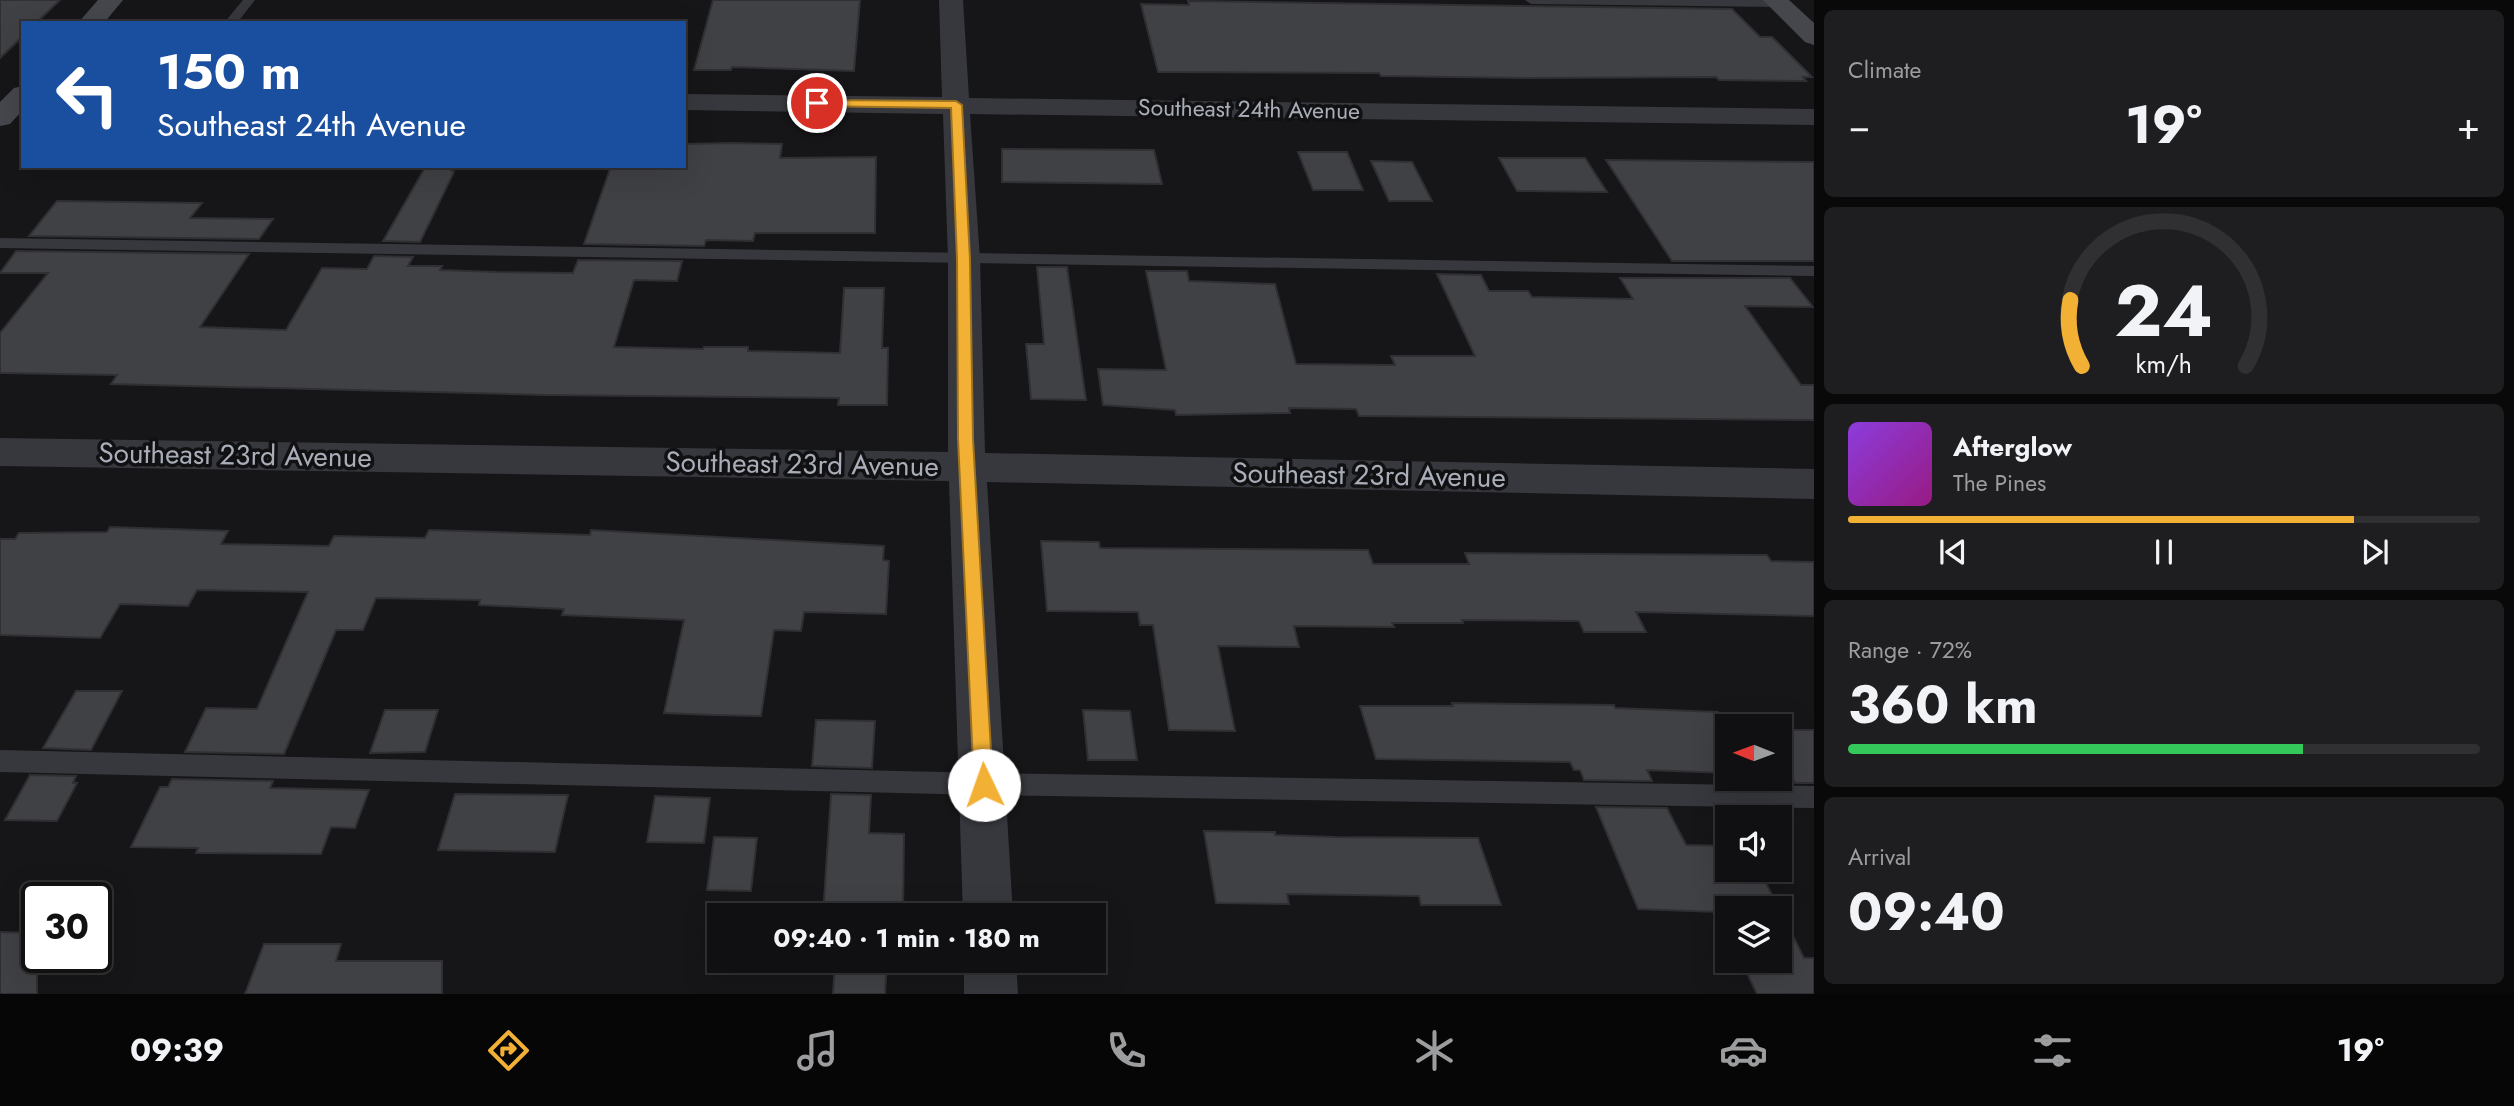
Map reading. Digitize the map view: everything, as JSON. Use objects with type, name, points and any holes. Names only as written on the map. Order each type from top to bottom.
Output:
[{"type":"main road","points":[[92,21],[111,0]]},
{"type":"main road","points":[[1776,2],[1814,37]]},
{"type":"main road","points":[[0,118],[21,96]]},
{"type":"street","points":[[951,0],[964,259],[968,467],[989,903]]},
{"type":"street","name":"Southeast 24th Avenue","points":[[686,102],[1814,117]]},
{"type":"street","name":"Southeast 23rd Avenue","points":[[0,452],[1814,484]]},
{"type":"street","points":[[990,973],[991,994]]},
{"type":"lane","points":[[232,21],[249,0]]},
{"type":"lane","points":[[1531,0],[1776,2]]},
{"type":"lane","points":[[0,243],[1814,271]]},
{"type":"lane","points":[[0,761],[984,785],[1814,797]]},
{"type":"building","points":[[0,0],[60,0],[38,21],[21,21],[21,38],[0,58]]},
{"type":"building","points":[[713,0],[860,0],[854,71],[732,67],[731,70],[694,70]]},
{"type":"building","points":[[1188,1],[1732,9],[1760,37],[1772,37],[1812,77],[1803,77],[1806,81],[1719,80],[1716,77],[1528,78],[1381,76],[1379,73],[1158,72],[1141,4],[1189,5]]},
{"type":"building","points":[[686,144],[782,144],[780,158],[876,157],[875,233],[755,233],[753,241],[706,240],[704,246],[584,244],[610,168],[686,168]]},
{"type":"building","points":[[1002,149],[1154,150],[1162,184],[1002,182]]},
{"type":"building","points":[[1298,152],[1347,152],[1363,190],[1313,190]]},
{"type":"building","points":[[1499,158],[1585,158],[1607,192],[1517,191]]},
{"type":"building","points":[[1606,160],[1814,162],[1814,261],[1672,261]]},
{"type":"building","points":[[1371,161],[1412,162],[1432,201],[1389,201]]},
{"type":"building","points":[[425,168],[447,168],[454,172],[420,242],[383,241]]},
{"type":"building","points":[[57,201],[202,203],[190,218],[273,219],[259,239],[29,236]]},
{"type":"building","points":[[16,251],[249,254],[200,327],[286,330],[322,268],[367,269],[374,256],[413,257],[408,266],[442,266],[440,270],[496,272],[573,273],[578,260],[682,261],[677,281],[634,280],[614,347],[748,347],[748,351],[840,353],[844,288],[884,288],[882,348],[888,348],[887,405],[838,405],[839,398],[545,395],[111,384],[117,375],[0,373],[0,333],[48,273],[0,273]]},
{"type":"building","points":[[1037,267],[1067,267],[1086,400],[1031,399],[1026,344],[1044,344]]},
{"type":"building","points":[[1146,271],[1187,271],[1189,281],[1275,284],[1296,364],[1395,365],[1391,356],[1475,356],[1437,274],[1481,275],[1489,291],[1528,291],[1532,297],[1633,299],[1620,278],[1790,278],[1813,307],[1745,306],[1801,385],[1814,385],[1814,420],[1359,416],[1356,409],[1289,408],[1290,413],[1176,415],[1175,410],[1103,405],[1098,369],[1166,370]]},
{"type":"building","points":[[110,527],[228,531],[221,544],[329,546],[334,536],[425,538],[429,530],[590,535],[591,530],[884,546],[883,560],[889,561],[886,614],[804,612],[801,631],[774,630],[761,716],[713,715],[664,713],[684,620],[562,615],[564,609],[479,605],[480,600],[376,598],[363,630],[336,630],[284,754],[185,752],[206,708],[257,709],[308,592],[197,590],[188,606],[120,604],[100,638],[0,635],[0,539],[15,539],[19,533],[107,532]]},
{"type":"building","points":[[1041,541],[1099,542],[1100,548],[1368,550],[1373,564],[1469,564],[1465,553],[1767,555],[1771,561],[1814,562],[1814,616],[1636,612],[1646,632],[1584,632],[1579,621],[1462,620],[1463,623],[1392,623],[1394,627],[1294,626],[1299,647],[1218,646],[1235,731],[1169,730],[1153,625],[1140,625],[1138,612],[1047,611]]},
{"type":"building","points":[[76,691],[122,691],[91,750],[43,748]]},
{"type":"building","points":[[1452,703],[1614,705],[1615,708],[1718,712],[1719,714],[1715,714],[1715,773],[1647,770],[1652,781],[1584,780],[1580,770],[1574,770],[1570,762],[1376,759],[1360,706],[1453,706]]},
{"type":"building","points":[[385,710],[438,710],[425,752],[370,753]]},
{"type":"building","points":[[1083,710],[1130,711],[1137,760],[1088,760]]},
{"type":"building","points":[[816,720],[875,721],[872,768],[812,766]]},
{"type":"building","points":[[1792,730],[1814,730],[1814,783],[1795,783],[1792,777]]},
{"type":"building","points":[[30,775],[76,776],[73,783],[77,783],[57,821],[5,820]]},
{"type":"building","points":[[172,779],[273,781],[270,788],[369,790],[355,828],[331,827],[321,854],[196,853],[198,848],[131,847],[160,787],[168,787]]},
{"type":"building","points":[[455,794],[568,795],[555,852],[438,850]]},
{"type":"building","points":[[831,794],[871,795],[869,833],[904,834],[903,903],[824,903]]},
{"type":"building","points":[[655,796],[710,798],[704,843],[647,842]]},
{"type":"building","points":[[1596,807],[1667,808],[1686,845],[1715,846],[1715,882],[1765,882],[1773,896],[1715,896],[1715,912],[1638,909]]},
{"type":"building","points":[[1204,831],[1275,832],[1275,835],[1336,837],[1478,838],[1501,905],[1421,905],[1419,896],[1287,894],[1289,904],[1216,903]]},
{"type":"building","points":[[714,837],[757,838],[751,891],[707,890]]},
{"type":"building","points":[[0,932],[21,933],[21,973],[37,973],[37,994],[0,994]]},
{"type":"building","points":[[1792,934],[1804,958],[1814,958],[1814,994],[1757,994],[1747,973],[1792,973]]},
{"type":"building","points":[[264,944],[341,944],[336,961],[442,961],[442,994],[245,994]]},
{"type":"building","points":[[834,973],[886,973],[885,994],[833,994]]},
{"type":"route","points":[[817,103],[956,105],[964,259],[966,439],[984,785]]}]
